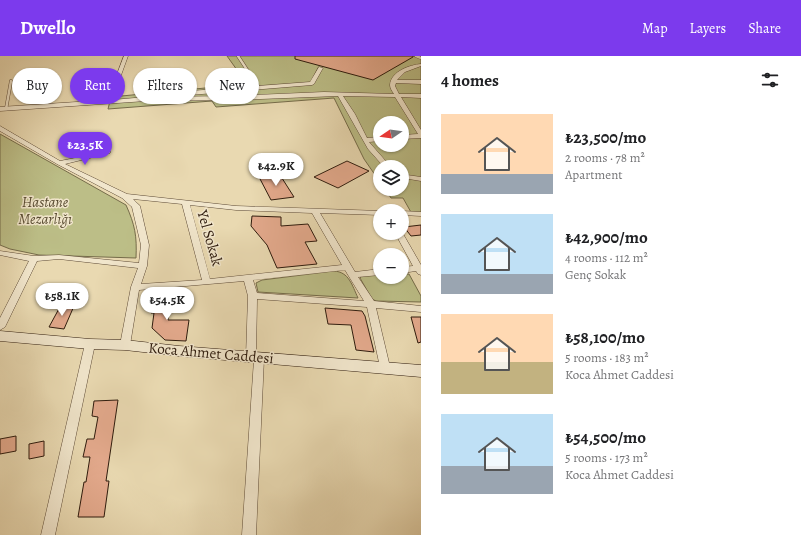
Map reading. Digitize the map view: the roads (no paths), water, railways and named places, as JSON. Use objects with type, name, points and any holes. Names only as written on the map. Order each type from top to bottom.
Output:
[{"type":"street","points":[[121,68],[126,56]]},
{"type":"street","points":[[409,137],[421,135],[392,86],[393,81],[401,72],[408,68],[421,65]]},
{"type":"street","points":[[312,83],[321,68]]},
{"type":"street","points":[[393,81],[421,82]]},
{"type":"street","points":[[259,88],[312,83]]},
{"type":"street","points":[[312,83],[321,94]]},
{"type":"street","points":[[197,98],[321,94],[398,94],[421,96]]},
{"type":"street","points":[[339,94],[352,114],[365,140],[380,160]]},
{"type":"street","points":[[3,109],[70,104]]},
{"type":"street","points":[[0,128],[59,162],[125,196],[136,206],[145,245],[143,266],[135,287],[125,345]]},
{"type":"street","points":[[365,140],[373,139]]},
{"type":"street","points":[[59,162],[108,152]]},
{"type":"street","points":[[409,177],[421,179]]},
{"type":"street","points":[[125,196],[236,208],[373,213]]},
{"type":"street","name":"Yel Sokak","points":[[185,202],[208,282]]},
{"type":"street","points":[[314,210],[371,304],[385,367]]},
{"type":"street","points":[[409,213],[421,214]]},
{"type":"street","points":[[403,240],[420,270],[409,270]]},
{"type":"street","points":[[0,253],[34,259],[59,257],[143,266]]},
{"type":"street","points":[[0,327],[34,259]]},
{"type":"street","points":[[135,287],[350,271],[373,272]]},
{"type":"street","points":[[248,278],[253,296],[255,357],[249,535]]},
{"type":"street","points":[[253,296],[421,309]]},
{"type":"street","name":"Koca Ahmet Caddesi","points":[[0,336],[90,344],[125,345],[421,371]]},
{"type":"street","points":[[48,535],[90,344]]},
{"type":"lane","points":[[238,56],[246,68]]},
{"type":"lane","points":[[416,56],[421,58]]},
{"type":"lane","points":[[3,109],[11,81]]},
{"type":"park label","name":"Hastane Mezarlığı","points":[[45,210]]}]
